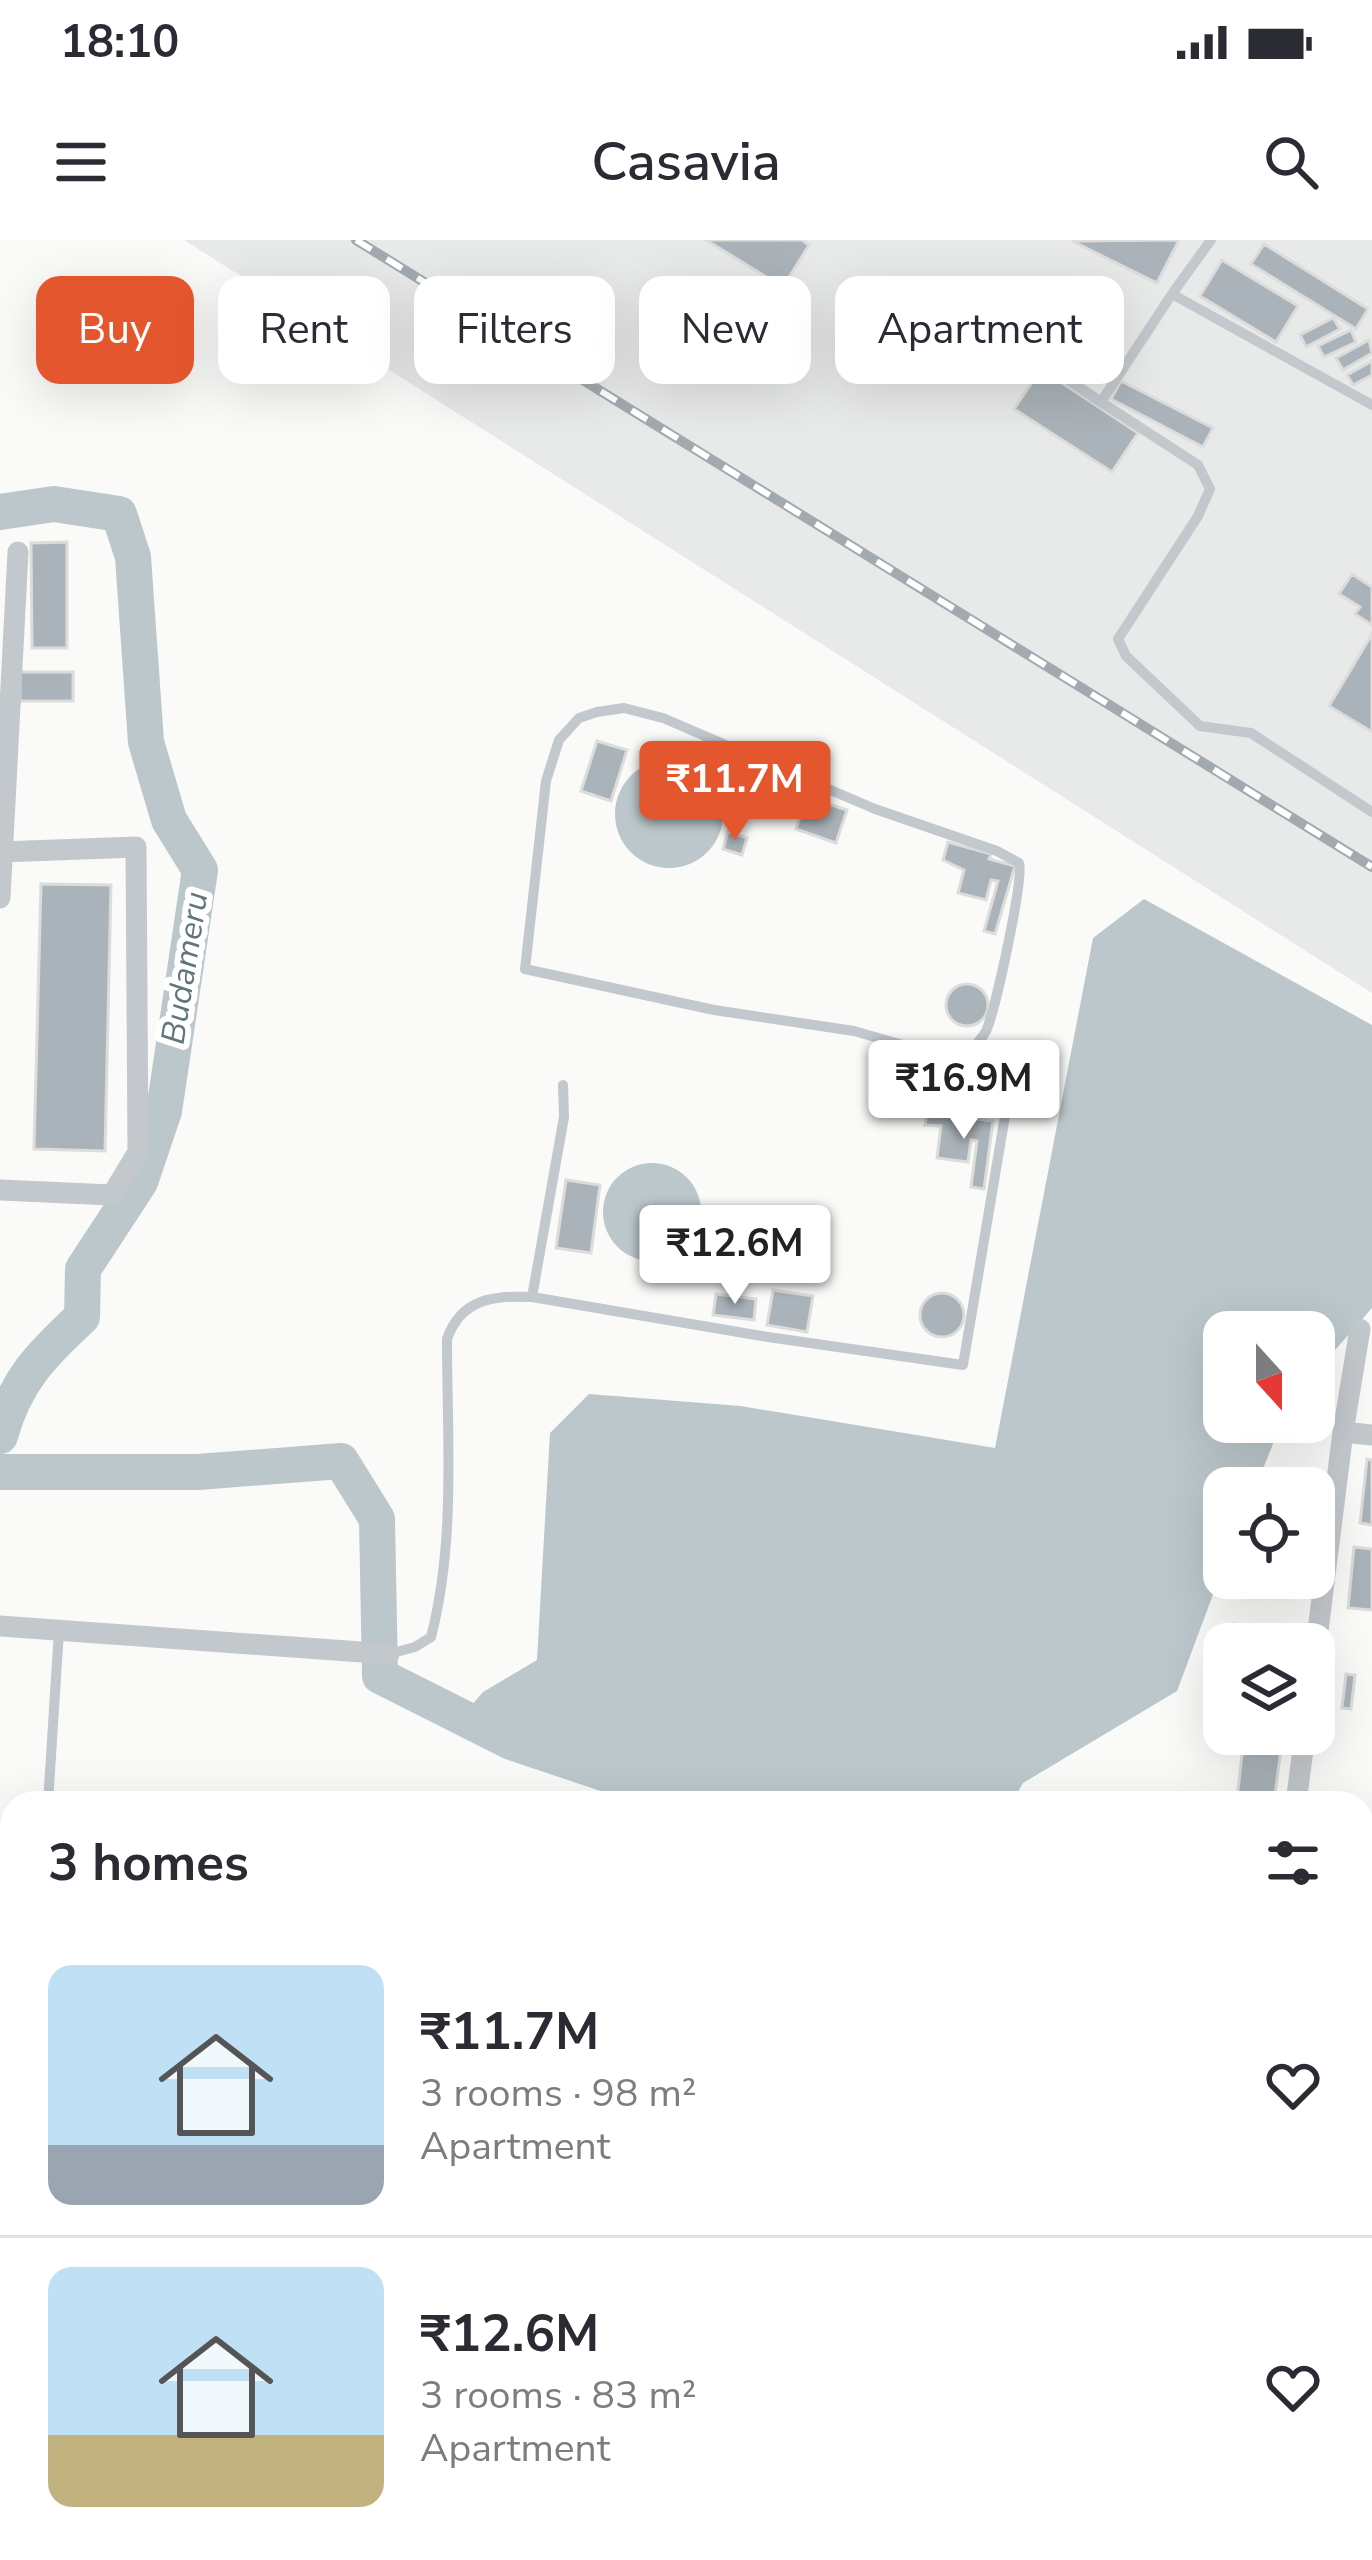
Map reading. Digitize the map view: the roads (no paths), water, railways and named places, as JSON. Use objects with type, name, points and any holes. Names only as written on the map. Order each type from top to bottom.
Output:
[{"type":"street","points":[[0,898],[18,552]]},
{"type":"street","points":[[0,1190],[112,1196],[138,1152],[136,847],[1,852]]},
{"type":"street","points":[[1319,1623],[1360,1329]]},
{"type":"street","points":[[1343,1432],[1372,1436]]},
{"type":"street","points":[[0,1626],[389,1654]]},
{"type":"street","points":[[1298,1791],[1302,1755]]},
{"type":"lane","points":[[1101,402],[1211,240]]},
{"type":"lane","points":[[1172,294],[1372,405]]},
{"type":"lane","points":[[1075,384],[1198,465],[1210,489],[1198,516],[1118,639],[1126,656],[1200,726],[1251,733],[1372,812]]},
{"type":"lane","points":[[389,1654],[416,1647],[431,1637],[436,1618],[447,1556],[447,1339],[454,1318],[466,1308],[494,1298],[532,1297],[963,1365],[1005,1116],[1002,1101],[962,1062],[854,1031],[714,1010],[525,969],[546,782],[559,740],[579,718],[624,708],[644,713],[875,809],[997,850],[1019,863],[1017,899],[985,1033],[962,1062]]},
{"type":"lane","points":[[532,1297],[564,1117],[563,1085]]},
{"type":"lane","points":[[49,1791],[59,1631]]},
{"type":"waterway","name":"Budameru","points":[[0,512],[54,504],[119,514],[133,557],[146,742],[169,820],[200,870],[164,1111],[140,1182],[83,1269],[82,1317],[31,1370],[0,1436]]},
{"type":"waterway","points":[[0,1472],[198,1472],[341,1461],[377,1519],[380,1676],[511,1742],[657,1791]]},
{"type":"railway","points":[[356,240],[1372,867]]}]
